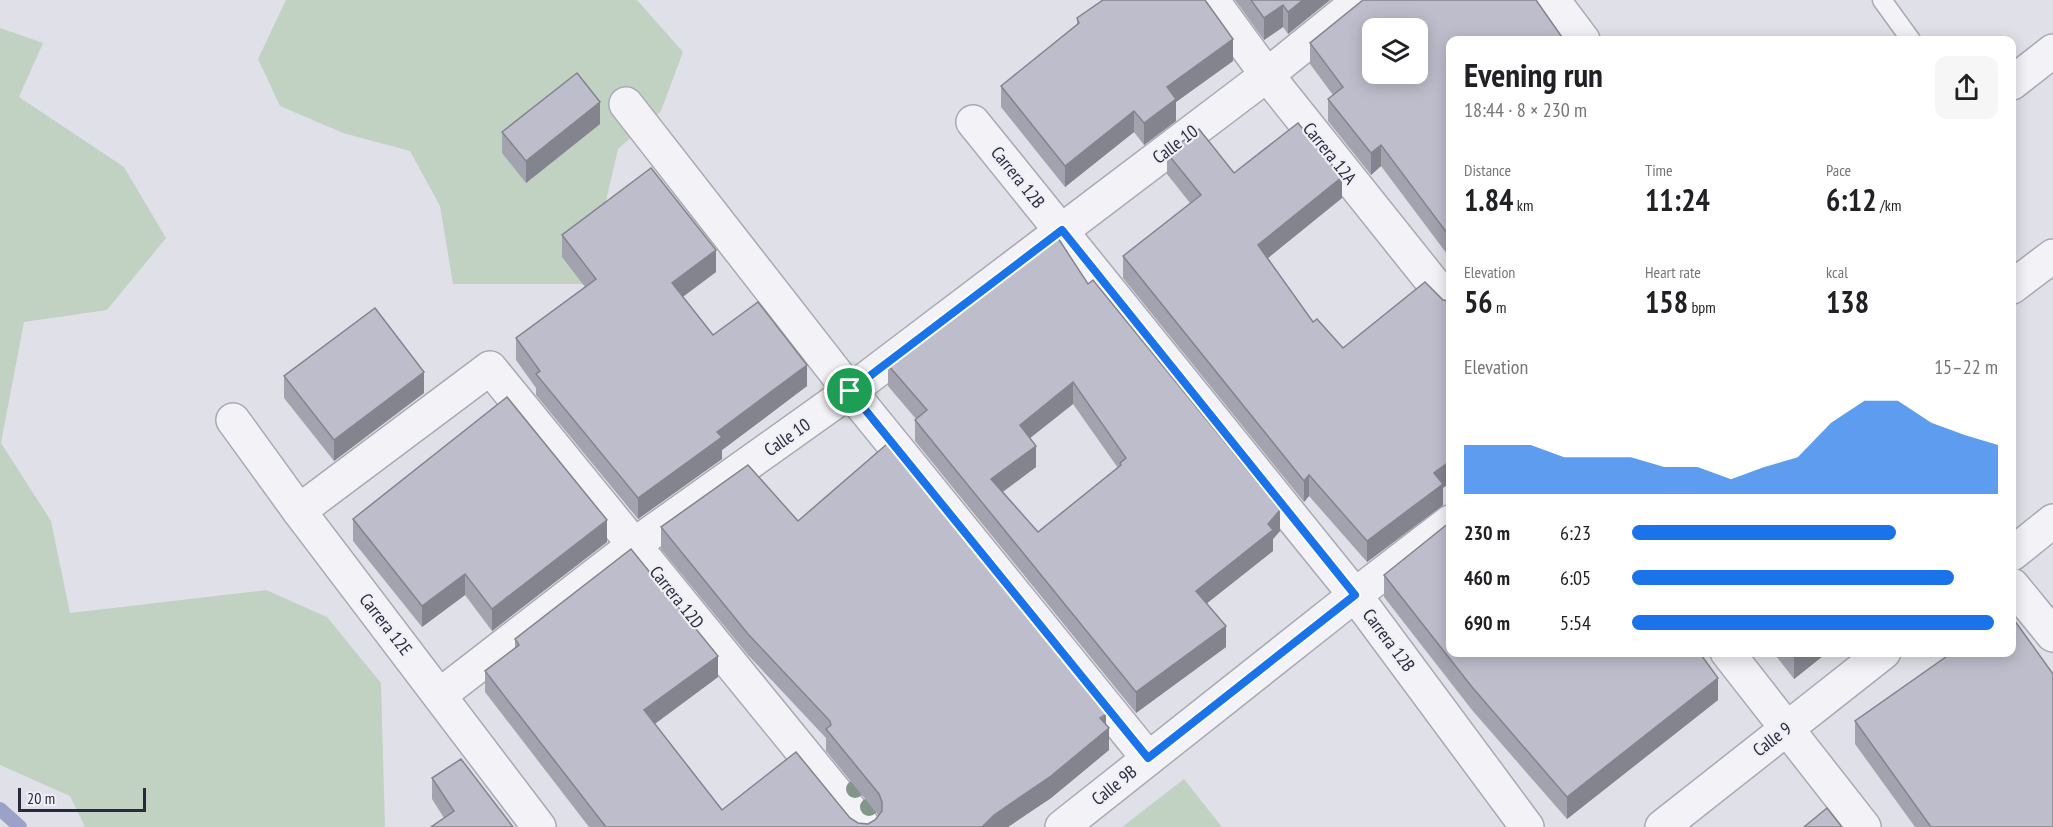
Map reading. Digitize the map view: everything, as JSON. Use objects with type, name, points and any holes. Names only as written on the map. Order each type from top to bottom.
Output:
[{"type":"street","name":"Carrera 12A","points":[[1212,0],[1267,75],[1446,299]]},
{"type":"street","name":"Calle 10","points":[[440,695],[634,545],[850,391],[1267,75],[1360,0]]},
{"type":"street","points":[[1553,0],[1580,36]]},
{"type":"street","points":[[2016,80],[2053,51]]},
{"type":"street","points":[[626,104],[850,391],[1148,758]]},
{"type":"street","name":"Carrera 12B","points":[[973,122],[1355,595],[1527,827]]},
{"type":"street","points":[[2016,284],[2053,256]]},
{"type":"street","name":"Carrera 12D","points":[[299,511],[490,368],[864,827]]},
{"type":"street","name":"Carrera 12E","points":[[233,420],[299,511],[540,827]]},
{"type":"street","points":[[2016,551],[2053,521]]},
{"type":"street","name":"Calle 9B","points":[[1062,827],[1446,525]]},
{"type":"street","points":[[2016,590],[2053,635]]},
{"type":"street","points":[[1731,657],[1864,827]]},
{"type":"street","name":"Calle 9","points":[[1662,827],[1877,657]]},
{"type":"lane","points":[[1882,0],[1908,36]]},
{"type":"green space","points":[[286,0],[637,0],[683,52],[661,111],[618,149],[597,240],[604,284],[453,284],[440,206],[410,151],[343,133],[280,106],[258,59]]},
{"type":"green space","points":[[0,28],[43,43],[19,97],[124,167],[166,238],[107,310],[24,322],[1,443],[51,521],[70,613],[266,590],[327,617],[381,683],[385,827],[85,827],[70,796],[0,765]]},
{"type":"green space","points":[[1184,779],[1222,827],[1122,827]]},
{"type":"building","points":[[1103,0],[1205,0],[1233,39],[1167,87],[1176,99],[1144,123],[1134,111],[1065,166],[1001,86],[1079,23],[1077,18]]},
{"type":"building","points":[[1251,0],[1303,0],[1288,12],[1283,5],[1264,18]]},
{"type":"building","points":[[1363,0],[1536,0],[1561,36],[1446,36],[1446,232],[1381,145],[1371,153],[1328,99],[1343,87],[1310,43]]},
{"type":"building","points":[[577,73],[600,102],[526,161],[502,132]]},
{"type":"building","points":[[1298,123],[1342,177],[1258,245],[1313,322],[1317,319],[1343,348],[1425,282],[1446,300],[1446,464],[1434,473],[1443,484],[1367,541],[1309,475],[1304,481],[1123,256],[1201,195],[1167,153],[1199,129],[1234,173]]},
{"type":"building","points":[[651,168],[716,250],[672,283],[713,335],[758,302],[807,365],[717,432],[722,437],[638,498],[536,374],[540,371],[516,338],[596,279],[562,235]]},
{"type":"building","points":[[1058,238],[1088,284],[1093,280],[1280,510],[1268,524],[1273,530],[1196,591],[1226,626],[1136,692],[915,420],[927,410],[888,365]],"holes":[[[1073,382],[1126,458],[1120,463],[1121,465],[1038,532],[991,479],[1036,446],[1020,425]]]},
{"type":"building","points":[[375,308],[424,372],[334,440],[284,376]]},
{"type":"building","points":[[507,397],[607,520],[492,609],[465,574],[422,606],[353,519]]},
{"type":"building","points":[[887,444],[1106,714],[1100,718],[1109,728],[1051,776],[994,815],[982,827],[606,827],[485,671],[519,645],[515,639],[631,549],[718,656],[644,710],[722,810],[796,752],[850,818],[858,823],[868,824],[875,820],[882,811],[879,794],[826,729],[831,725],[830,721],[748,634],[661,527],[748,465],[798,521]]},
{"type":"building","points":[[1446,525],[1446,654],[1384,575]]},
{"type":"building","points":[[2016,623],[2053,674],[2053,827],[1931,827],[1855,721],[1946,657],[2016,657]]},
{"type":"building","points":[[1448,657],[1703,657],[1718,678],[1567,797]]},
{"type":"building","points":[[461,759],[513,827],[431,827],[454,811],[432,778]]},
{"type":"building","points":[[1827,808],[1842,827],[1804,827]]},
{"type":"waterway","points":[[0,809],[20,827]]},
{"type":"route","points":[[1062,230],[1355,595],[1148,758],[850,391],[1062,230]]}]
